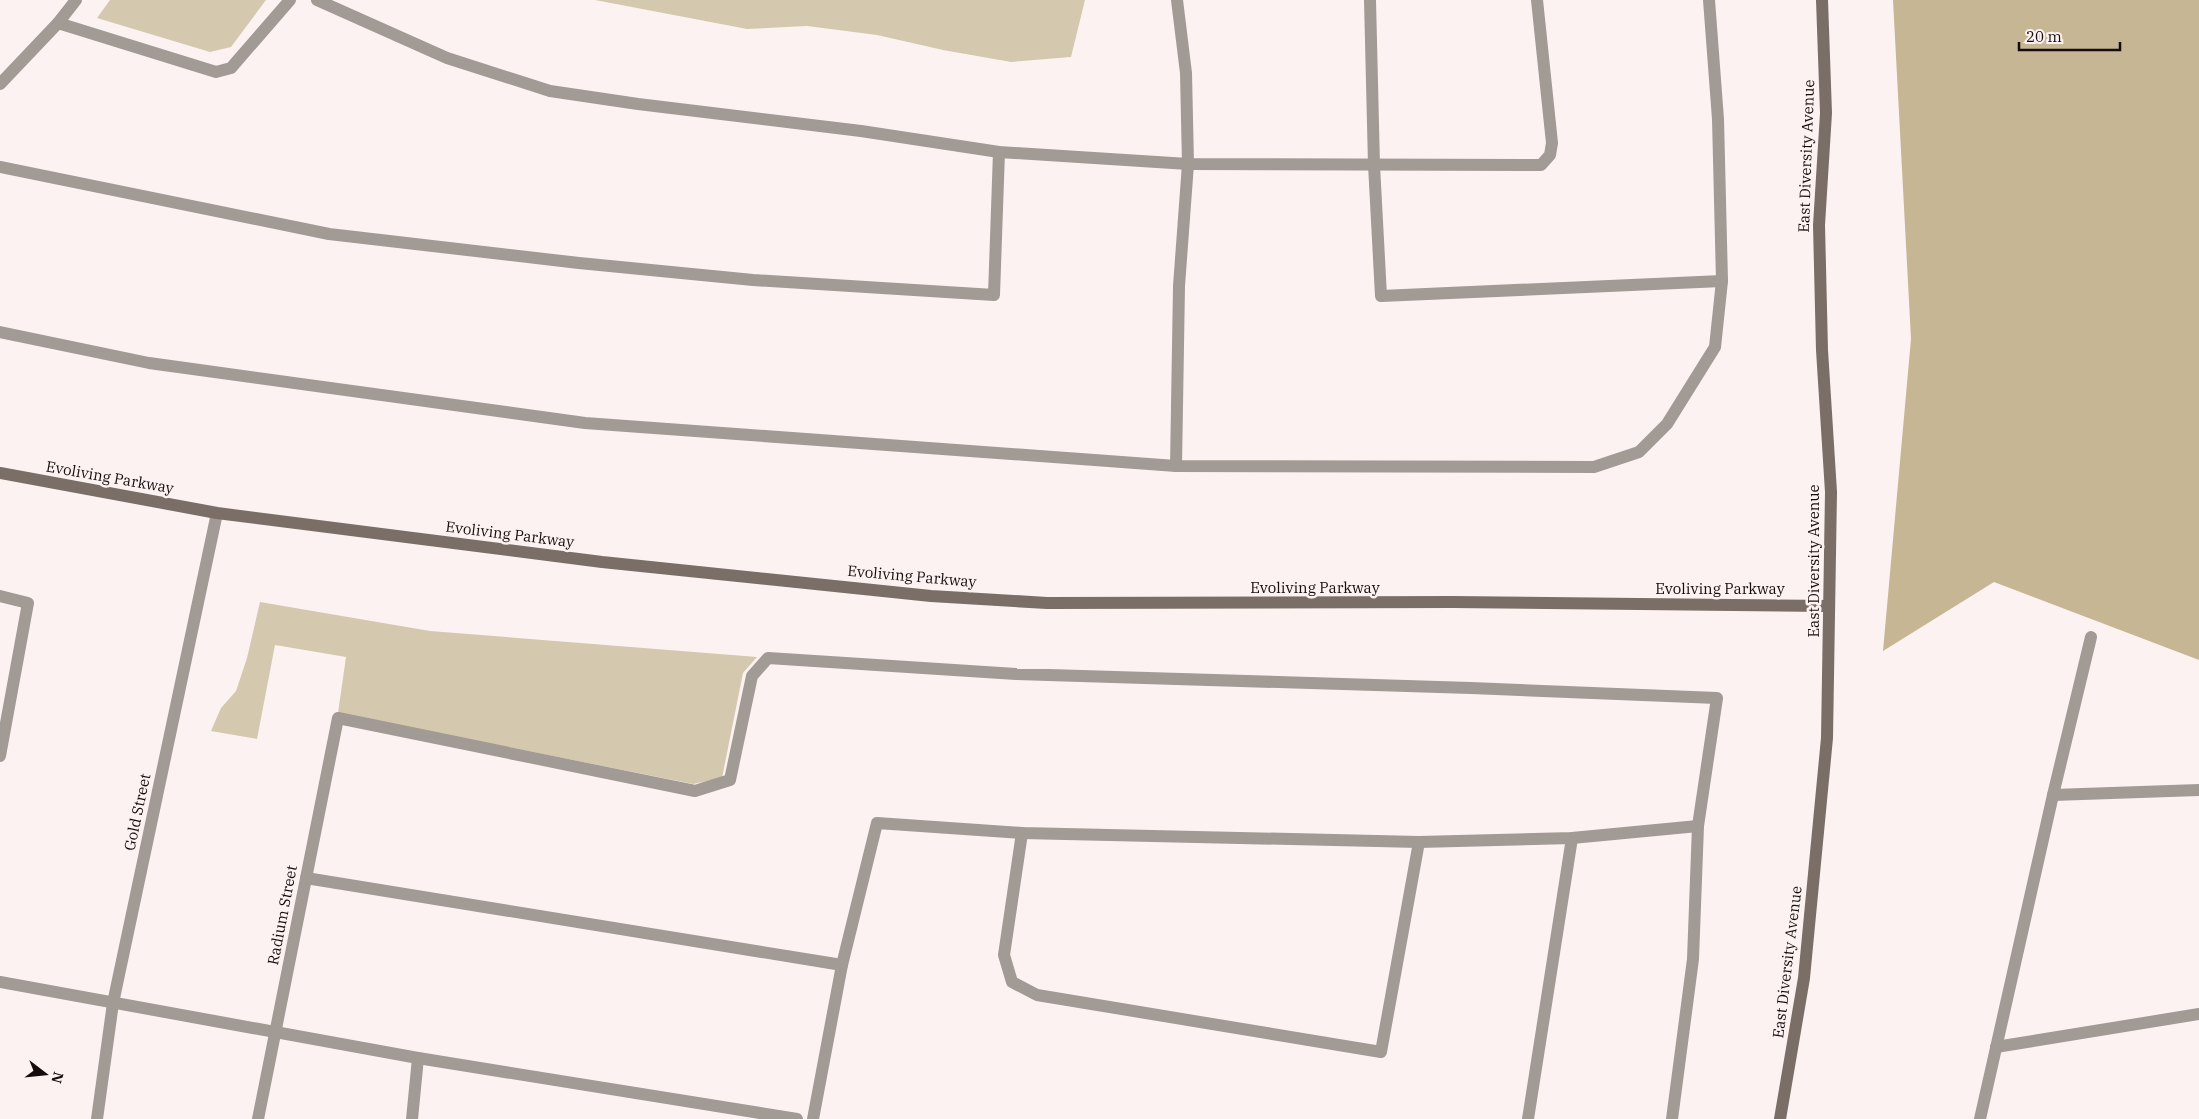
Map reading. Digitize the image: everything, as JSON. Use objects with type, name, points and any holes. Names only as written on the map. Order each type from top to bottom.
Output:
[{"type":"street","points":[[0,84],[58,23],[76,0]]},
{"type":"street","points":[[58,23],[216,72],[230,68],[290,0]]},
{"type":"street","points":[[317,0],[447,58],[550,91],[638,104],[861,131],[999,152],[1188,164],[1541,165],[1550,155],[1552,143],[1537,0]]},
{"type":"street","points":[[1176,466],[1179,286],[1188,164],[1186,73],[1177,0]]},
{"type":"street","points":[[1370,0],[1374,164],[1381,296],[1722,281]]},
{"type":"street","points":[[0,332],[149,363],[585,423],[1176,466],[1594,467],[1639,452],[1667,424],[1715,347],[1722,281],[1718,118],[1709,0]]},
{"type":"street","name":"East Diversity Avenue","points":[[1780,1119],[1804,978],[1826,748],[1831,492],[1822,350],[1819,224],[1826,113],[1822,0]]},
{"type":"street","points":[[0,167],[329,234],[579,263],[753,280],[994,295],[999,152]]},
{"type":"street","name":"Evoliving Parkway","points":[[0,473],[217,513],[602,562],[931,596],[1037,602],[1274,604],[1461,602],[1829,606]]},
{"type":"street","name":"Gold Street","points":[[97,1119],[113,1003],[217,513]]},
{"type":"street","points":[[0,596],[28,603],[0,756]]},
{"type":"street","points":[[1980,1119],[2053,795],[2091,638]]},
{"type":"street","name":"Radium Street","points":[[258,1119],[338,718],[694,791],[730,780],[752,676],[768,658],[1016,674],[1718,698],[1698,826]]},
{"type":"street","points":[[2053,795],[2199,790]]},
{"type":"street","points":[[813,1119],[842,965],[876,823],[1022,833],[1419,842],[1572,838],[1698,826],[1693,959],[1672,1119]]},
{"type":"street","points":[[1022,833],[1004,956],[1012,982],[1037,995],[1381,1052],[1419,842]]},
{"type":"street","points":[[1528,1119],[1572,838]]},
{"type":"street","points":[[306,878],[842,965]]},
{"type":"street","points":[[0,982],[418,1058],[797,1119]]},
{"type":"street","points":[[1996,1046],[2199,1014]]},
{"type":"street","points":[[412,1119],[418,1058]]},
{"type":"shaded area","points":[[110,0],[266,0],[231,47],[210,52],[97,18]]},
{"type":"shaded area","points":[[595,0],[1085,0],[1071,57],[1011,62],[943,50],[877,35],[807,26],[747,29]]},
{"type":"shaded area","points":[[1893,0],[2199,0],[2199,660],[1994,582],[1883,651],[1911,339]]},
{"type":"shaded area","points":[[260,602],[430,631],[757,657],[743,673],[722,778],[693,784],[338,713],[346,657],[275,645],[257,739],[211,731],[221,708],[236,691],[247,658]]}]
